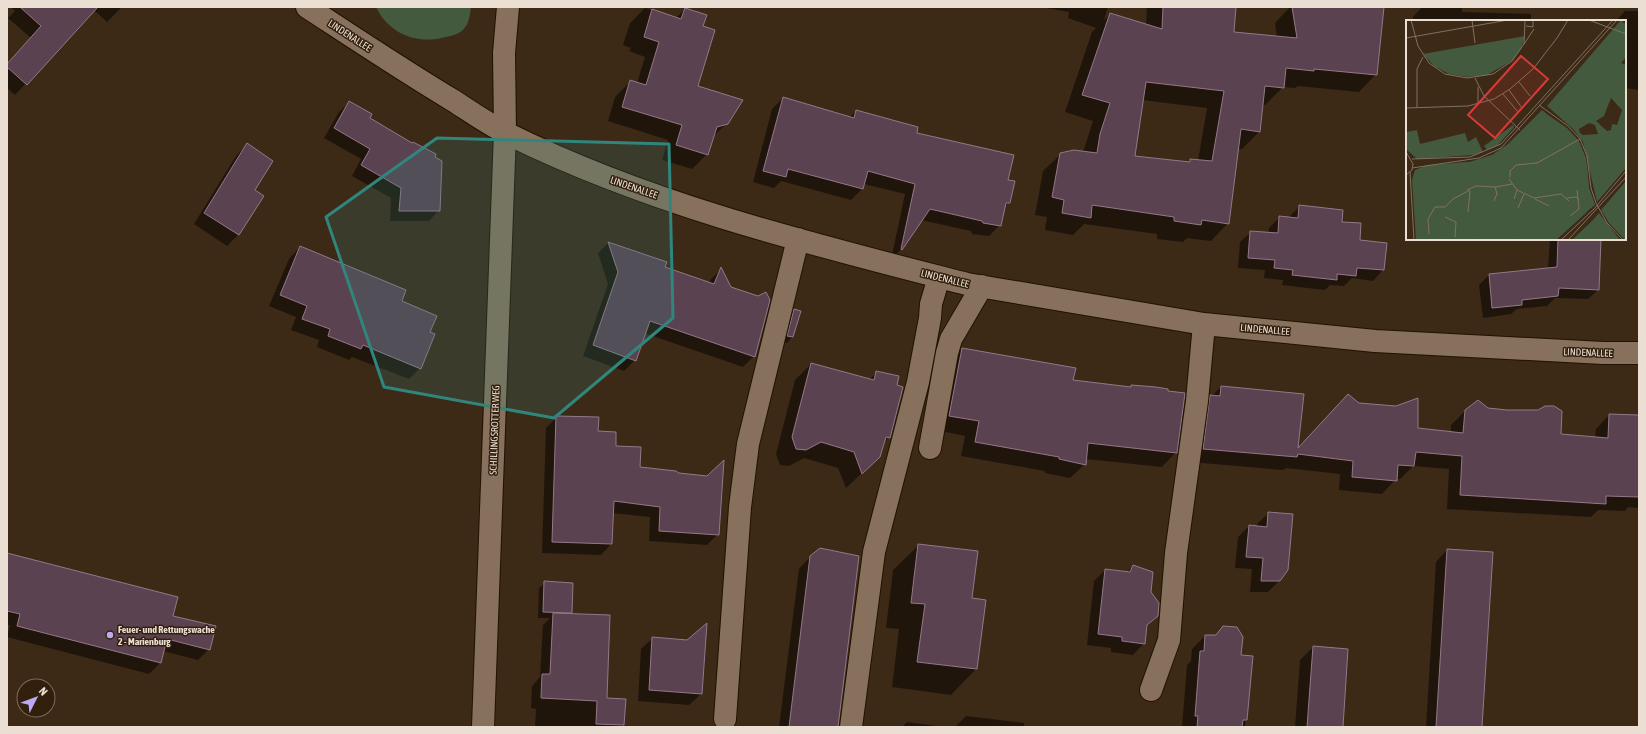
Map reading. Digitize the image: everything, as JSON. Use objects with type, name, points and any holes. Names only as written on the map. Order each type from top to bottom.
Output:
[{"type":"street","name":"LINDENALLEE","points":[[307,7],[405,72],[505,132],[598,175],[724,217],[798,239],[939,276],[982,286],[1204,324],[1375,341],[1603,353],[1639,353]]},
{"type":"street","name":"SCHILLINGSROTTER WEG","points":[[483,727],[505,132],[504,53],[508,7]]},
{"type":"street","points":[[725,719],[740,507],[748,444],[798,239]]},
{"type":"street","points":[[851,727],[874,552],[918,382],[930,318],[931,304],[939,276]]},
{"type":"street","points":[[930,448],[951,339],[982,286]]},
{"type":"street","points":[[1151,690],[1169,640],[1176,553],[1197,401],[1204,324]]},
{"type":"highlighted area","points":[[437,138],[669,144],[673,318],[554,418],[384,387],[326,217]]},
{"type":"green space","points":[[376,7],[471,7],[468,22],[463,30],[448,37],[425,39],[405,35],[396,30],[388,24]]},
{"type":"building","points":[[20,7],[98,7],[27,85],[7,67],[7,64],[41,26]]},
{"type":"building","points":[[1163,7],[1236,7],[1234,32],[1297,38],[1292,7],[1384,7],[1377,75],[1286,68],[1284,88],[1265,86],[1260,132],[1241,129],[1229,224],[1202,220],[1201,225],[1174,221],[1174,217],[1092,205],[1091,218],[1062,213],[1064,200],[1052,197],[1060,153],[1074,150],[1097,153],[1100,134],[1110,103],[1082,95],[1110,13],[1162,29]],"holes":[[[1146,82],[1224,91],[1212,161],[1190,159],[1190,162],[1135,156]]]},
{"type":"building","points":[[685,8],[707,15],[703,26],[715,30],[698,86],[743,100],[728,124],[717,127],[708,155],[676,145],[682,125],[622,107],[630,80],[646,85],[659,42],[644,37],[652,9],[681,19]]},
{"type":"building","points":[[783,97],[854,118],[856,110],[918,127],[917,133],[1014,155],[1008,180],[1015,181],[1010,203],[1006,203],[1001,226],[983,223],[982,221],[930,209],[902,250],[915,184],[868,171],[863,189],[788,169],[786,177],[763,171]]},
{"type":"building","points":[[349,101],[372,114],[370,118],[412,143],[413,142],[436,154],[435,157],[442,161],[440,211],[399,211],[401,188],[361,165],[370,149],[334,128]]},
{"type":"building","points":[[247,143],[273,161],[255,190],[264,196],[239,235],[204,213]]},
{"type":"building","points":[[1299,205],[1343,210],[1342,222],[1361,223],[1360,240],[1387,243],[1384,270],[1357,268],[1356,276],[1337,274],[1337,280],[1292,275],[1293,270],[1274,268],[1275,260],[1248,258],[1250,231],[1278,233],[1279,216],[1298,218]]},
{"type":"building","points":[[1558,240],[1601,240],[1599,290],[1559,288],[1558,296],[1522,300],[1522,305],[1492,308],[1489,274],[1557,267]]},
{"type":"building","points":[[608,242],[667,262],[665,267],[714,284],[721,267],[731,287],[758,296],[766,292],[770,300],[755,357],[650,321],[636,361],[593,345],[618,272]]},
{"type":"building","points":[[300,246],[406,290],[402,301],[437,316],[430,332],[435,334],[421,369],[363,345],[361,349],[328,336],[330,329],[302,319],[307,306],[280,295]]},
{"type":"building","points":[[794,309],[801,311],[793,337],[787,336]]},
{"type":"building","points":[[962,348],[1076,368],[1073,380],[1131,387],[1131,385],[1156,387],[1168,389],[1168,391],[1185,393],[1177,453],[1088,443],[1086,465],[1059,459],[1059,457],[975,442],[979,421],[949,416]]},
{"type":"building","points":[[811,363],[874,380],[876,371],[899,376],[897,385],[903,387],[890,438],[886,437],[880,457],[862,474],[854,452],[821,442],[806,450],[796,449],[792,437]]},
{"type":"building","points":[[1221,386],[1304,394],[1298,448],[1348,394],[1359,403],[1396,406],[1418,398],[1418,428],[1463,433],[1465,410],[1478,400],[1488,408],[1507,410],[1538,410],[1545,406],[1554,406],[1562,411],[1561,434],[1608,438],[1609,414],[1639,415],[1639,497],[1606,496],[1606,504],[1460,495],[1462,456],[1416,452],[1414,466],[1398,465],[1397,481],[1352,477],[1353,461],[1298,454],[1297,457],[1203,449],[1210,395],[1220,396]]},
{"type":"building","points":[[556,416],[599,417],[598,431],[616,432],[616,446],[641,447],[640,467],[707,476],[724,460],[719,535],[659,531],[660,507],[614,501],[612,544],[552,542]]},
{"type":"building","points":[[1268,512],[1293,514],[1288,570],[1280,581],[1261,581],[1263,558],[1246,557],[1249,525],[1267,527]]},
{"type":"building","points":[[918,544],[978,551],[972,598],[986,600],[977,669],[917,662],[925,604],[911,603]]},
{"type":"building","points":[[820,548],[859,556],[838,727],[789,727],[810,556]]},
{"type":"building","points":[[1447,549],[1493,552],[1482,727],[1436,727]]},
{"type":"building","points":[[7,553],[178,597],[173,616],[216,626],[210,650],[167,639],[161,663],[17,626],[20,614],[7,611]]},
{"type":"building","points":[[1133,565],[1153,572],[1151,592],[1159,603],[1158,616],[1147,625],[1145,644],[1122,641],[1122,637],[1098,634],[1105,569],[1130,572]]},
{"type":"building","points":[[544,581],[573,583],[572,613],[543,612]]},
{"type":"building","points":[[553,613],[610,615],[607,698],[626,699],[624,725],[596,724],[597,701],[541,698],[542,674],[550,674]]},
{"type":"building","points":[[707,623],[702,694],[649,690],[652,637],[687,640]]},
{"type":"building","points":[[1223,626],[1237,627],[1243,637],[1241,655],[1253,656],[1247,720],[1243,720],[1242,727],[1197,727],[1198,716],[1195,716],[1200,651],[1204,651],[1205,635],[1216,635]]},
{"type":"building","points":[[1313,646],[1348,649],[1343,727],[1307,727]]},
{"type":"place","name":"Feuer- und Rettungswache 2 - Marienburg","points":[[110,635]]}]
